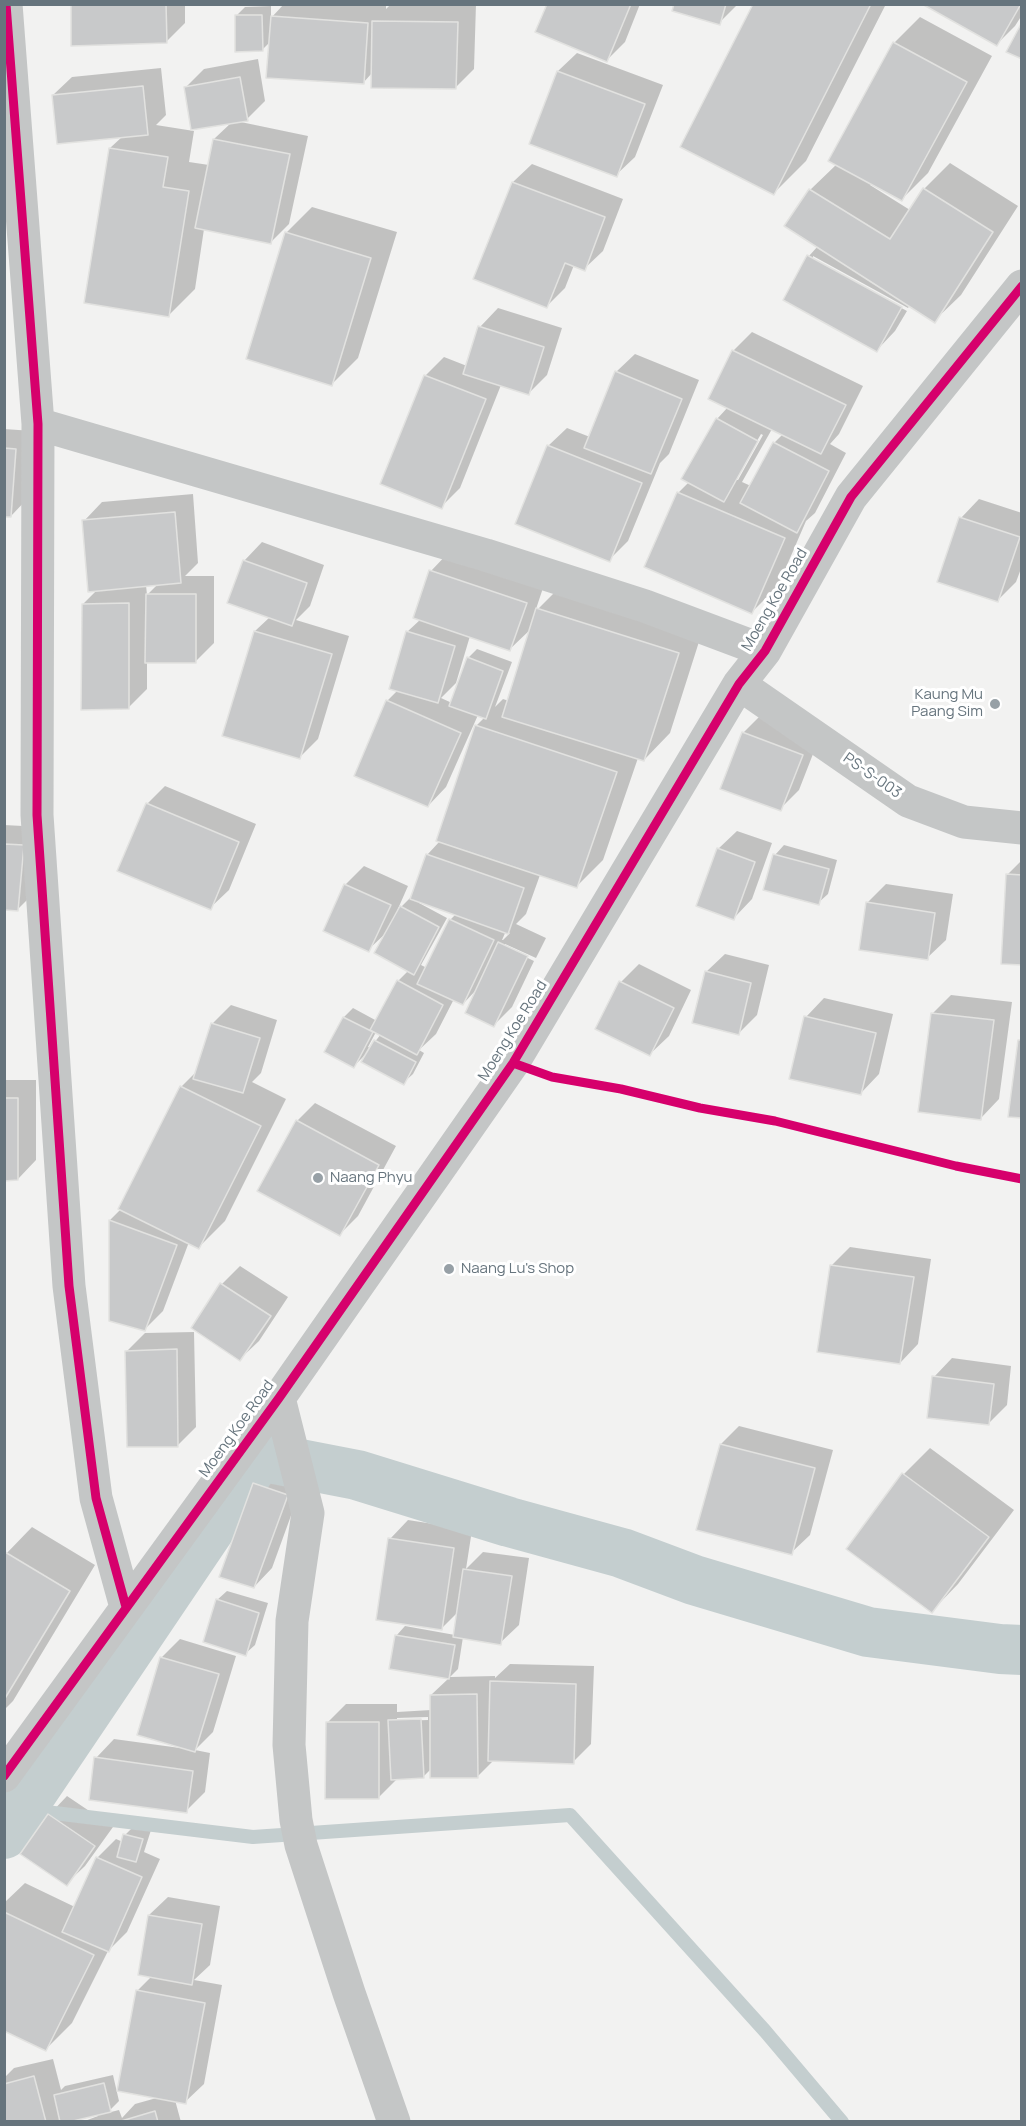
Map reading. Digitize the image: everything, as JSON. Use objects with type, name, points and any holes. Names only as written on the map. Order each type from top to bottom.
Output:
[{"type":"street","points":[[6,4],[18,325],[38,424],[38,815],[69,1274],[96,1498],[126,1607]]},
{"type":"street","name":"Moeng Koe Road","points":[[4,1776],[279,1398],[513,1064],[739,684],[765,651],[851,497],[1022,286]]},
{"type":"street","points":[[38,424],[486,555],[645,606],[765,651]]},
{"type":"street","name":"PS-S-003","points":[[739,684],[908,801],[964,822],[1022,828]]},
{"type":"street","points":[[279,1398],[308,1513],[292,1621],[290,1734],[299,1832],[349,1993],[394,2121]]},
{"type":"building","points":[[71,4],[166,4],[167,43],[71,46]]},
{"type":"building","points":[[547,4],[631,4],[607,62],[535,32]]},
{"type":"building","points":[[674,4],[726,4],[720,25],[672,11]]},
{"type":"building","points":[[753,4],[871,4],[774,195],[680,147]]},
{"type":"building","points":[[922,4],[1021,4],[997,46]]},
{"type":"building","points":[[235,15],[262,15],[263,51],[235,52]]},
{"type":"building","points":[[271,16],[368,23],[364,84],[266,78]]},
{"type":"building","points":[[372,21],[458,22],[456,89],[371,88]]},
{"type":"building","points":[[1022,22],[1022,59],[1006,52]]},
{"type":"building","points":[[893,42],[967,82],[902,201],[828,161]]},
{"type":"building","points":[[557,71],[645,104],[617,177],[529,144]]},
{"type":"building","points":[[240,77],[248,121],[191,130],[184,87]]},
{"type":"building","points":[[143,86],[148,135],[57,144],[52,95]]},
{"type":"building","points":[[213,139],[290,154],[271,244],[195,228]]},
{"type":"building","points":[[109,148],[168,157],[163,187],[189,191],[169,317],[84,303]]},
{"type":"building","points":[[512,182],[605,217],[585,271],[565,263],[547,308],[473,279]]},
{"type":"building","points":[[923,188],[993,232],[935,323],[784,226],[809,189],[890,239]]},
{"type":"building","points":[[285,232],[371,258],[332,386],[246,359]]},
{"type":"building","points":[[807,255],[902,307],[877,352],[783,300]]},
{"type":"building","points":[[478,326],[544,347],[529,395],[463,374]]},
{"type":"building","points":[[732,350],[846,405],[821,454],[708,399]]},
{"type":"building","points":[[615,371],[682,399],[651,474],[584,448]]},
{"type":"building","points":[[424,375],[486,399],[442,509],[380,484]]},
{"type":"building","points":[[716,418],[758,441],[724,502],[681,479]]},
{"type":"building","points":[[773,442],[829,471],[797,533],[740,503]]},
{"type":"building","points":[[547,445],[642,483],[610,562],[515,524]]},
{"type":"building","points":[[4,448],[16,449],[11,517],[4,517]]},
{"type":"building","points":[[677,492],[785,538],[752,614],[644,567]]},
{"type":"building","points":[[175,512],[181,583],[88,592],[82,520]]},
{"type":"building","points":[[959,517],[1020,537],[998,602],[937,582]]},
{"type":"building","points":[[243,560],[307,583],[292,626],[227,603]]},
{"type":"building","points":[[429,570],[527,603],[510,651],[413,618]]},
{"type":"building","points":[[146,594],[196,594],[196,663],[145,663]]},
{"type":"building","points":[[129,603],[129,709],[81,710],[82,604]]},
{"type":"building","points":[[536,608],[679,653],[644,761],[502,717]]},
{"type":"building","points":[[254,631],[332,654],[300,759],[222,736]]},
{"type":"building","points":[[406,631],[455,646],[438,703],[389,689]]},
{"type":"building","points":[[467,657],[503,671],[486,719],[449,706]]},
{"type":"building","points":[[386,700],[461,733],[428,807],[354,776]]},
{"type":"building","points":[[475,725],[617,772],[577,888],[436,841]]},
{"type":"building","points":[[742,732],[803,755],[781,811],[720,789]]},
{"type":"building","points":[[146,803],[239,842],[211,910],[117,871]]},
{"type":"building","points":[[4,844],[24,845],[18,911],[4,910]]},
{"type":"building","points":[[717,848],[755,862],[734,920],[696,906]]},
{"type":"building","points":[[426,854],[524,888],[508,934],[410,899]]},
{"type":"building","points":[[773,854],[829,869],[819,905],[763,890]]},
{"type":"building","points":[[1006,874],[1022,875],[1022,965],[1001,964]]},
{"type":"building","points":[[344,884],[391,905],[369,952],[323,931]]},
{"type":"building","points":[[866,902],[935,913],[928,960],[859,950]]},
{"type":"building","points":[[400,906],[439,927],[414,975],[374,953]]},
{"type":"building","points":[[449,919],[494,940],[463,1005],[417,984]]},
{"type":"building","points":[[498,942],[528,956],[494,1027],[465,1013]]},
{"type":"building","points":[[705,971],[751,983],[739,1035],[692,1023]]},
{"type":"building","points":[[397,980],[443,1005],[417,1055],[370,1030]]},
{"type":"building","points":[[619,981],[674,1008],[650,1056],[595,1029]]},
{"type":"building","points":[[931,1013],[994,1020],[981,1120],[918,1112]]},
{"type":"building","points":[[804,1016],[876,1033],[861,1095],[789,1079]]},
{"type":"building","points":[[343,1017],[373,1032],[354,1068],[324,1052]]},
{"type":"building","points":[[211,1023],[260,1038],[243,1093],[193,1079]]},
{"type":"building","points":[[374,1040],[416,1062],[404,1085],[361,1062]]},
{"type":"building","points":[[1018,1040],[1022,1040],[1022,1118],[1008,1117]]},
{"type":"building","points":[[180,1086],[261,1126],[199,1249],[118,1209]]},
{"type":"building","points":[[4,1098],[18,1098],[18,1180],[4,1181]]},
{"type":"building","name":"Naang Phyu","points":[[296,1120],[379,1165],[340,1236],[257,1191]]},
{"type":"building","points":[[109,1220],[177,1245],[145,1331],[109,1321]]},
{"type":"building","points":[[830,1265],[914,1277],[900,1364],[817,1352]]},
{"type":"building","points":[[220,1283],[271,1316],[240,1361],[191,1328]]},
{"type":"building","points":[[177,1349],[178,1447],[127,1447],[125,1351]]},
{"type":"building","points":[[932,1376],[994,1384],[989,1425],[927,1418]]},
{"type":"building","points":[[720,1444],[815,1468],[792,1555],[696,1530]]},
{"type":"building","points":[[902,1473],[989,1537],[932,1613],[846,1549]]},
{"type":"building","points":[[253,1483],[288,1495],[254,1588],[219,1577]]},
{"type":"building","points":[[388,1538],[454,1548],[442,1630],[376,1620]]},
{"type":"building","points":[[4,1553],[70,1591],[4,1700]]},
{"type":"building","points":[[463,1569],[512,1576],[501,1645],[453,1637]]},
{"type":"building","points":[[216,1599],[259,1613],[246,1656],[203,1642]]},
{"type":"building","points":[[395,1635],[455,1645],[449,1679],[389,1669]]},
{"type":"building","points":[[160,1657],[219,1674],[195,1752],[137,1735]]},
{"type":"building","points":[[490,1681],[576,1684],[574,1764],[488,1761]]},
{"type":"building","points":[[477,1694],[478,1778],[430,1778],[430,1695]]},
{"type":"building","points":[[421,1719],[424,1778],[391,1780],[388,1720]]},
{"type":"building","points":[[326,1722],[379,1722],[379,1799],[325,1799]]},
{"type":"building","points":[[94,1757],[193,1771],[187,1813],[89,1800]]},
{"type":"building","points":[[48,1814],[95,1846],[67,1886],[20,1854]]},
{"type":"building","points":[[123,1834],[143,1839],[136,1862],[117,1857]]},
{"type":"building","points":[[96,1857],[142,1877],[109,1952],[62,1932]]},
{"type":"building","points":[[4,1912],[94,1955],[46,2051],[4,2031]]},
{"type":"building","points":[[148,1915],[202,1924],[192,1985],[138,1975]]},
{"type":"building","points":[[136,1990],[205,2003],[186,2104],[117,2091]]},
{"type":"building","points":[[34,2076],[46,2122],[4,2122],[4,2084]]},
{"type":"building","points":[[104,2083],[111,2112],[60,2122],[54,2095]]},
{"type":"building","points":[[155,2111],[158,2122],[118,2122]]},
{"type":"waterway","points":[[4,1834],[259,1456],[357,1475],[509,1522],[622,1553],[694,1580],[868,1632],[1022,1650]]},
{"type":"waterway","points":[[21,1809],[253,1837],[570,1815],[765,2031],[842,2122]]},
{"type":"cycle path","points":[[6,4],[38,424],[37,815],[69,1286],[96,1498],[126,1607]]},
{"type":"cycle path","points":[[4,1776],[279,1398],[513,1063],[739,684],[765,651],[851,497],[1022,286]]},
{"type":"cycle path","points":[[513,1063],[552,1077],[775,1121],[956,1166],[1022,1179]]},
{"type":"place","name":"Kaung Mu Paang Sim","points":[[995,704]]},
{"type":"place","name":"Naang Phyu","points":[[318,1178]]},
{"type":"place","name":"Naang Lu's Shop","points":[[449,1269]]}]
